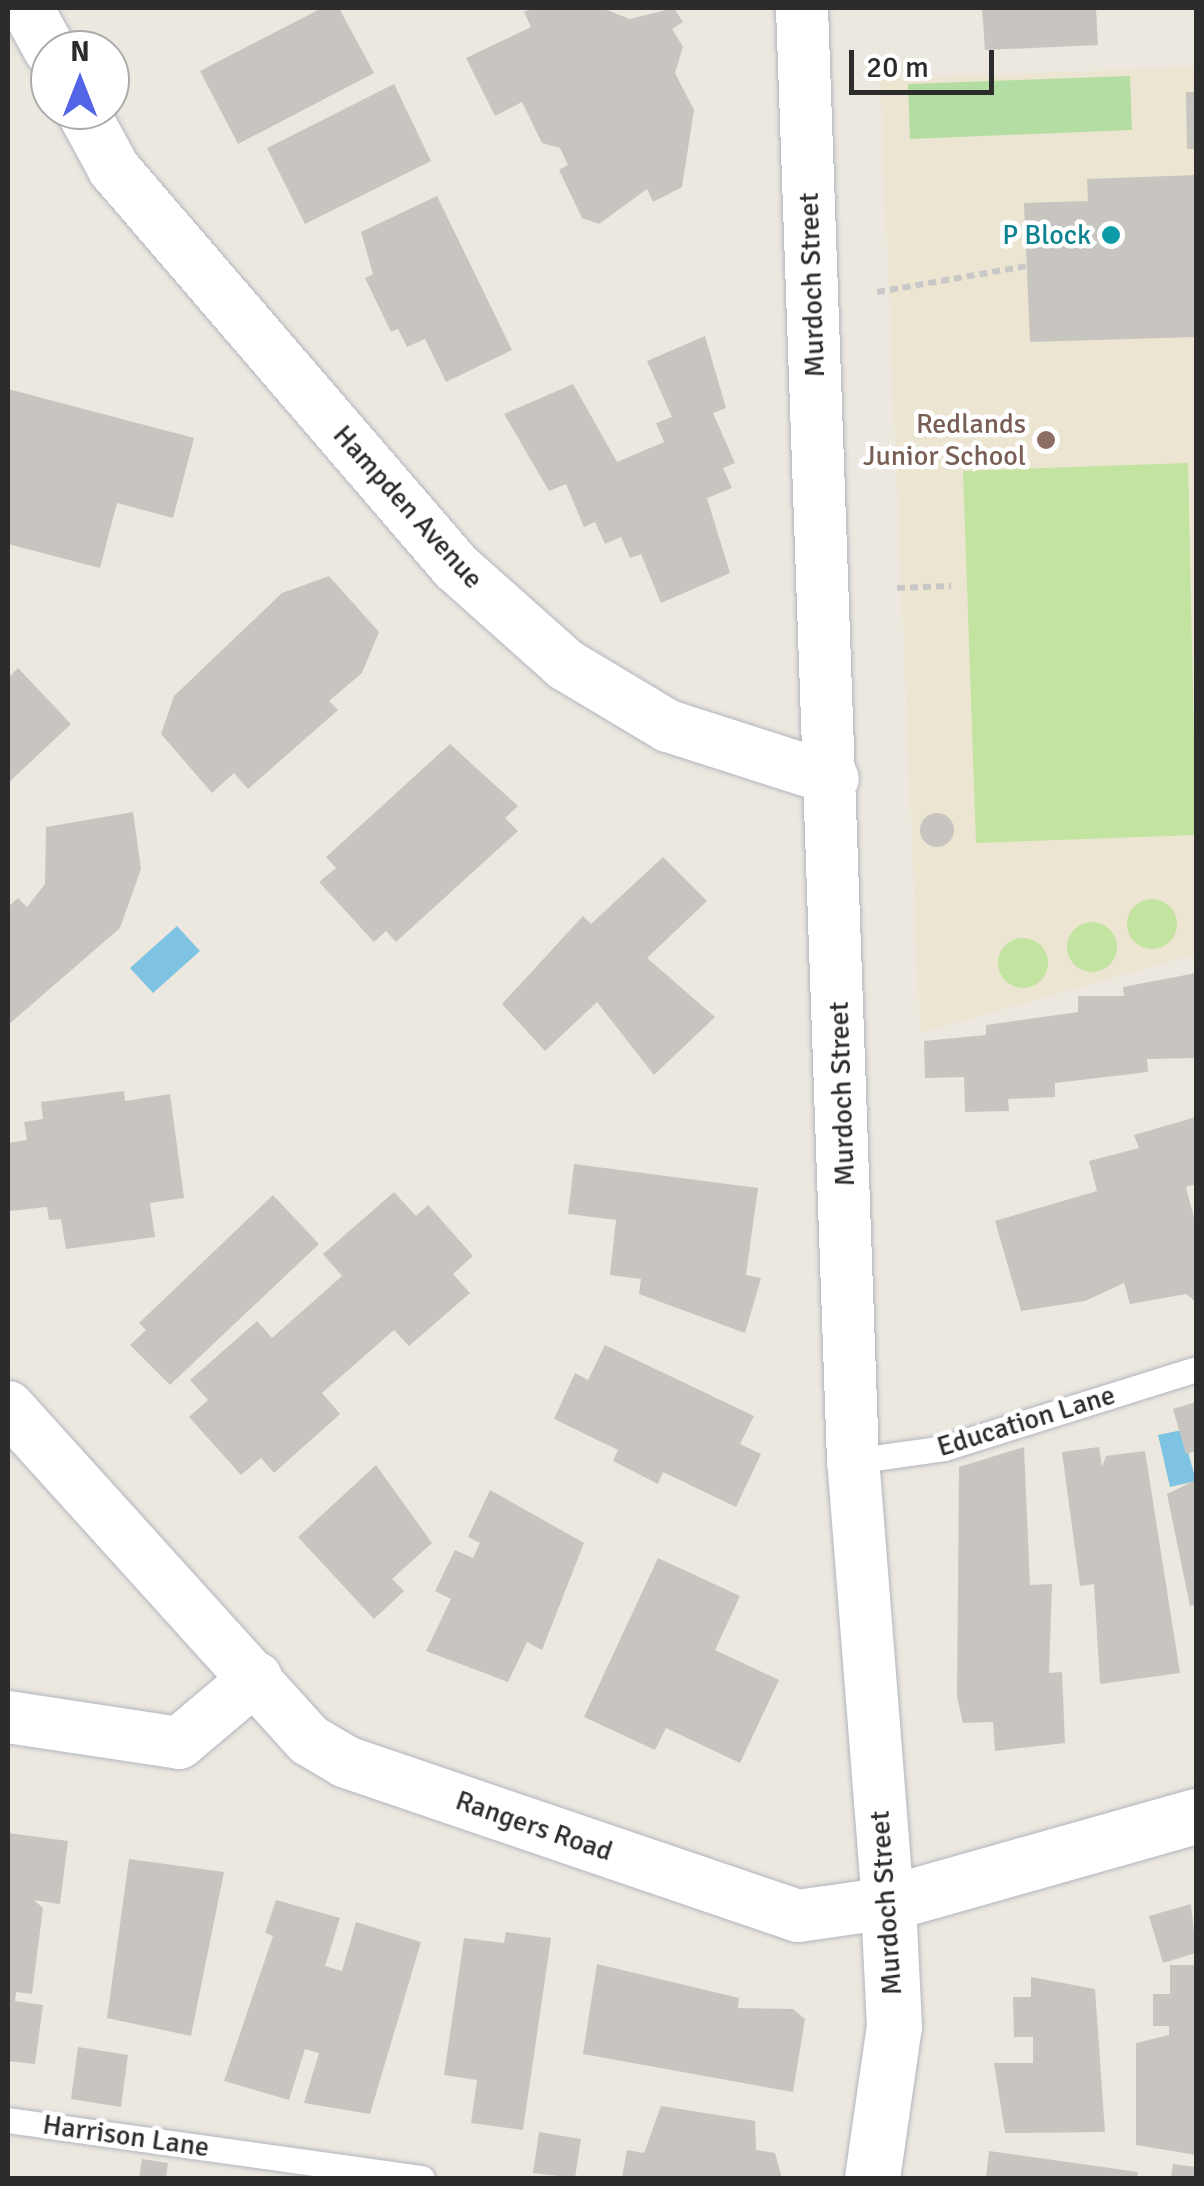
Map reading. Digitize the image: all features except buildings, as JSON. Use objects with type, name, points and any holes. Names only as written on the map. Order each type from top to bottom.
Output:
[{"type":"main road","name":"Rangers Road","points":[[888,1903],[1196,1816]]},
{"type":"main road","name":"Murdoch Street","points":[[872,2178],[894,2026],[888,1903]]},
{"type":"street","name":"Murdoch Street","points":[[802,8],[833,779],[853,1461],[888,1903]]},
{"type":"street","name":"Hampden Avenue","points":[[93,130],[114,169],[456,567],[566,665],[668,726],[833,779]]},
{"type":"street","name":"Rangers Road","points":[[8,1407],[309,1740],[346,1762],[798,1916],[888,1903]]},
{"type":"street","points":[[8,1717],[179,1743],[256,1678]]},
{"type":"lane","name":"Education Lane","points":[[853,1461],[944,1448],[1196,1369]]},
{"type":"lane","name":"Harrison Lane","points":[[8,2120],[422,2178]]},
{"type":"path","points":[[877,292],[1028,266]]},
{"type":"path","points":[[897,588],[951,586]]},
{"type":"shaded area","name":"Redlands Junior School","points":[[1196,67],[1196,954],[920,1033],[880,79]]},
{"type":"green space","points":[[1130,76],[1132,130],[910,139],[908,84]]},
{"type":"green space","points":[[1188,463],[1196,835],[976,843],[963,471]]},
{"type":"green space","points":[[1152,899],[1170,906],[1177,924],[1170,942],[1152,949],[1134,942],[1127,924],[1134,906]]},
{"type":"green space","points":[[1092,922],[1110,929],[1117,947],[1110,965],[1092,972],[1074,965],[1067,947],[1074,929]]},
{"type":"green space","points":[[1023,938],[1041,945],[1048,963],[1041,981],[1023,988],[1005,981],[998,963],[1005,945]]},
{"type":"water","points":[[177,926],[200,951],[153,993],[130,968]]},
{"type":"water","points":[[1182,1430],[1196,1481],[1170,1487],[1158,1435]]},
{"type":"place","name":"P Block","points":[[1111,235]]},
{"type":"place","name":"Redlands Junior School","points":[[1046,440]]}]
